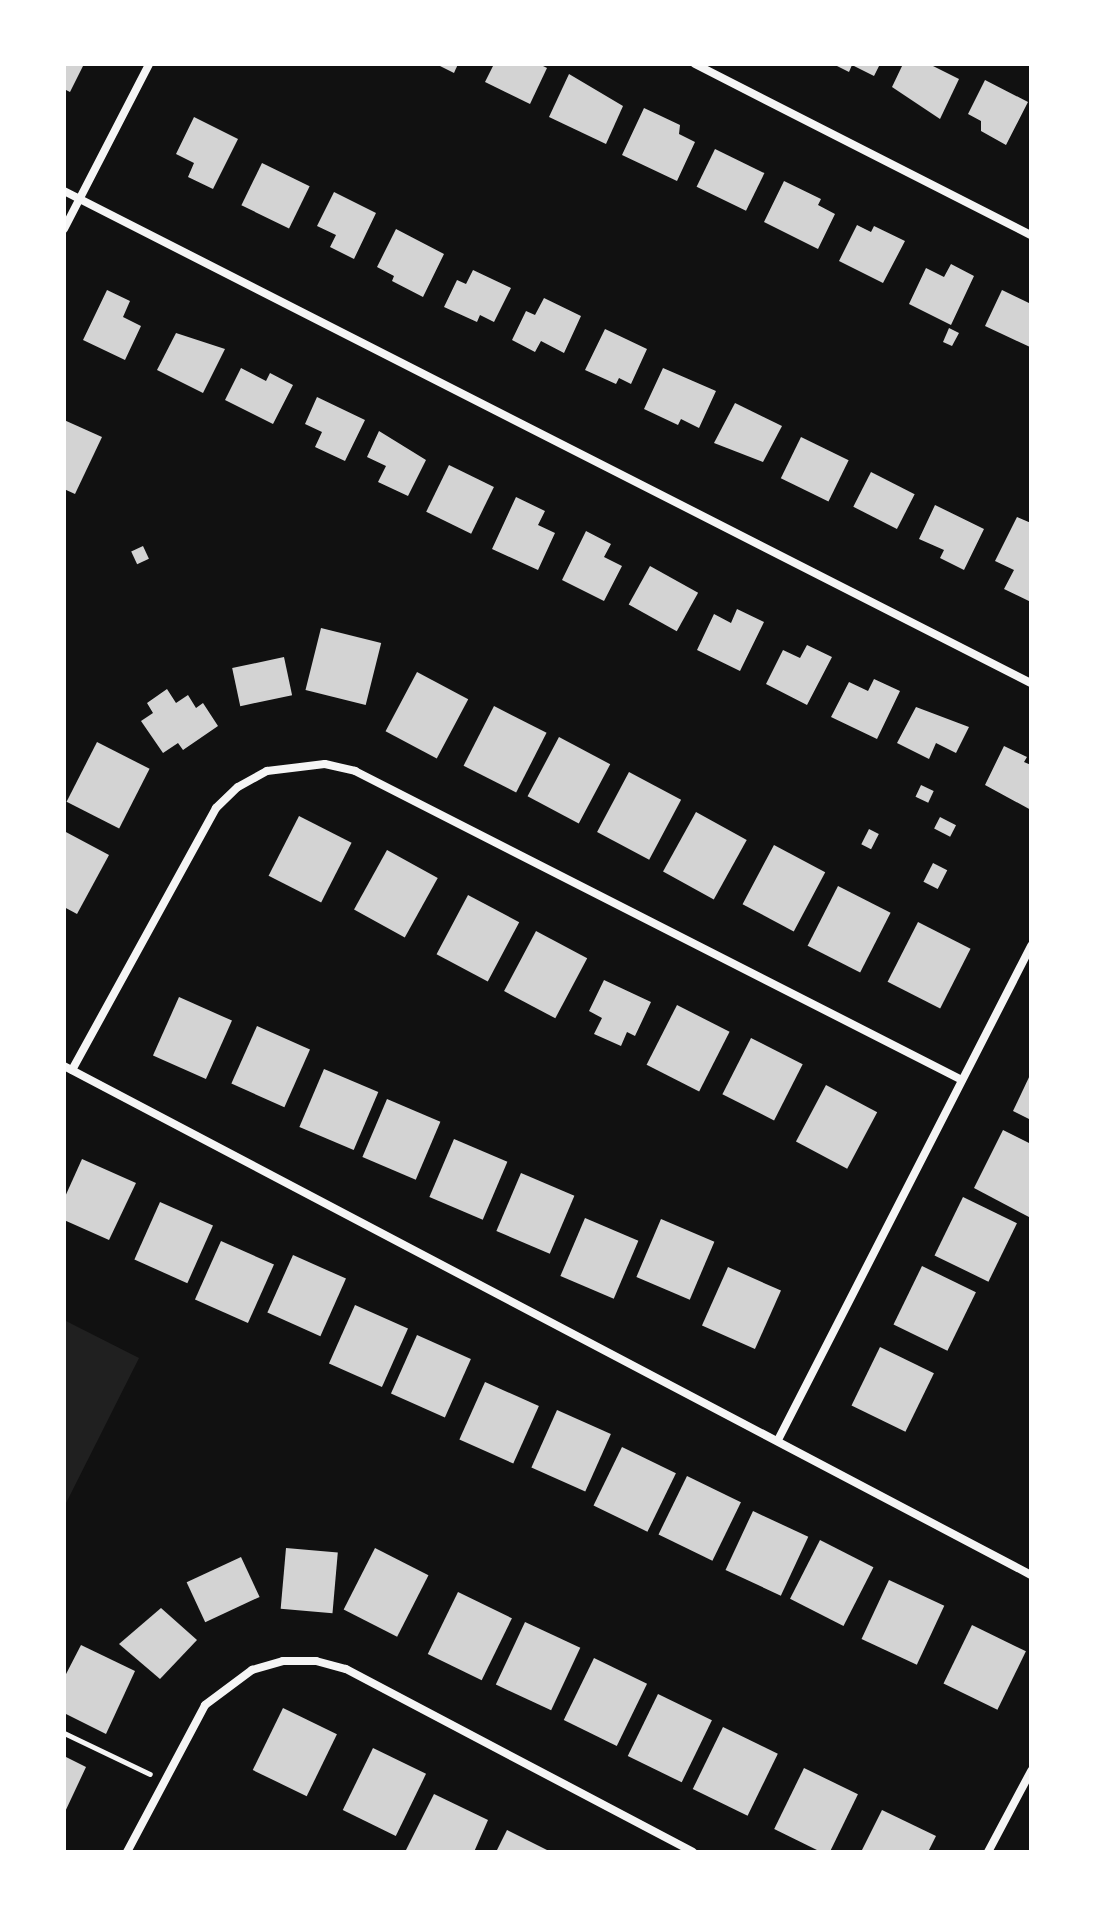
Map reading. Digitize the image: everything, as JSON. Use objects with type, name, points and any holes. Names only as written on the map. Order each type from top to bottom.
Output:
[{"type":"street","points":[[64,229],[149,64]]},
{"type":"street","points":[[695,64],[1031,235]]},
{"type":"street","points":[[64,191],[1031,683]]},
{"type":"street","points":[[962,1080],[355,771],[325,764],[267,771],[238,787],[216,808],[68,1068],[779,1438],[1031,1575]]},
{"type":"street","points":[[779,1438],[1031,946]]},
{"type":"street","points":[[127,1852],[198,1716],[225,1686],[252,1670],[283,1661],[316,1661],[346,1669],[693,1852]]},
{"type":"street","points":[[988,1852],[1031,1771]]},
{"type":"path","points":[[64,1733],[163,1781]]},
{"type":"shaded area","points":[[64,1320],[139,1358],[64,1507]]},
{"type":"building","points":[[64,64],[84,64],[70,92],[64,89]]},
{"type":"building","points":[[436,64],[458,64],[454,73]]},
{"type":"building","points":[[494,64],[539,64],[547,68],[530,104],[485,82]]},
{"type":"building","points":[[833,64],[880,64],[874,76],[852,65],[849,72]]},
{"type":"building","points":[[903,64],[929,64],[959,79],[940,119],[892,87]]},
{"type":"building","points":[[569,74],[623,106],[606,144],[549,117]]},
{"type":"building","points":[[985,80],[1028,102],[1006,145],[981,131],[981,121],[968,114]]},
{"type":"building","points":[[644,108],[680,125],[679,134],[695,142],[677,181],[622,155]]},
{"type":"building","points":[[194,117],[238,139],[213,189],[188,177],[194,163],[176,154]]},
{"type":"building","points":[[715,149],[764,173],[746,211],[697,187]]},
{"type":"building","points":[[262,163],[310,186],[289,228],[241,205]]},
{"type":"building","points":[[784,181],[821,199],[818,205],[835,214],[818,249],[764,222]]},
{"type":"building","points":[[334,192],[376,213],[354,259],[330,247],[336,235],[317,226]]},
{"type":"building","points":[[857,225],[871,232],[874,226],[905,241],[883,283],[839,261]]},
{"type":"building","points":[[396,229],[444,254],[423,297],[392,281],[394,276],[377,267]]},
{"type":"building","points":[[951,264],[974,276],[951,325],[909,304],[926,268],[944,277]]},
{"type":"building","points":[[473,270],[511,288],[494,322],[480,315],[477,322],[444,307],[457,280],[466,284]]},
{"type":"building","points":[[107,290],[130,301],[123,317],[141,326],[125,360],[83,340]]},
{"type":"building","points":[[1002,290],[1031,304],[1030,347],[985,326]]},
{"type":"building","points":[[544,298],[581,316],[564,353],[541,341],[535,352],[512,340],[526,311],[535,315]]},
{"type":"building","points":[[949,328],[959,333],[952,346],[943,342]]},
{"type":"building","points":[[605,329],[647,349],[631,384],[619,378],[616,384],[585,370]]},
{"type":"building","points":[[176,333],[225,349],[203,393],[157,370]]},
{"type":"building","points":[[241,368],[266,381],[270,373],[293,385],[273,424],[225,400]]},
{"type":"building","points":[[663,368],[716,391],[699,428],[681,419],[678,425],[644,409]]},
{"type":"building","points":[[317,397],[365,420],[345,461],[315,447],[322,432],[305,424]]},
{"type":"building","points":[[735,403],[782,426],[763,462],[714,443]]},
{"type":"building","points":[[64,420],[102,437],[75,494],[64,489]]},
{"type":"building","points":[[379,431],[426,460],[408,496],[378,482],[386,466],[367,457]]},
{"type":"building","points":[[801,437],[849,460],[828,502],[781,478]]},
{"type":"building","points":[[449,465],[494,487],[471,534],[426,512]]},
{"type":"building","points":[[871,472],[915,494],[897,529],[853,507]]},
{"type":"building","points":[[516,497],[545,511],[538,525],[555,533],[538,570],[492,549]]},
{"type":"building","points":[[935,505],[984,529],[964,570],[940,558],[944,550],[919,539]]},
{"type":"building","points":[[1017,517],[1031,523],[1031,602],[1004,589],[1014,570],[995,561]]},
{"type":"building","points":[[586,531],[611,544],[604,557],[622,566],[604,601],[562,580]]},
{"type":"building","points":[[143,546],[149,559],[137,564],[131,551]]},
{"type":"building","points":[[650,566],[698,593],[677,631],[629,604]]},
{"type":"building","points":[[737,609],[764,622],[740,671],[697,650],[714,614],[731,623]]},
{"type":"building","points":[[321,628],[381,643],[366,705],[306,690]]},
{"type":"building","points":[[807,645],[832,657],[807,705],[766,684],[783,650],[800,658]]},
{"type":"building","points":[[284,657],[292,695],[240,706],[232,668]]},
{"type":"building","points":[[417,672],[468,699],[437,758],[386,731]]},
{"type":"building","points":[[874,679],[900,691],[877,739],[831,717],[849,682],[868,691]]},
{"type":"building","points":[[167,689],[176,703],[188,695],[196,708],[203,703],[218,726],[183,750],[178,743],[163,753],[141,721],[153,713],[147,703]]},
{"type":"building","points":[[494,706],[547,733],[516,792],[464,766]]},
{"type":"building","points":[[916,707],[969,727],[956,753],[936,743],[929,759],[897,743]]},
{"type":"building","points":[[559,737],[610,764],[579,823],[528,796]]},
{"type":"building","points":[[97,742],[150,769],[119,828],[67,802]]},
{"type":"building","points":[[1004,746],[1027,757],[1024,762],[1031,765],[1031,810],[985,785]]},
{"type":"building","points":[[629,772],[681,800],[649,860],[597,832]]},
{"type":"building","points":[[921,785],[934,791],[928,803],[916,797]]},
{"type":"building","points":[[696,812],[747,840],[714,900],[663,871]]},
{"type":"building","points":[[299,816],[352,843],[321,902],[269,876]]},
{"type":"building","points":[[940,817],[956,825],[950,837],[934,829]]},
{"type":"building","points":[[869,829],[879,834],[871,849],[861,844]]},
{"type":"building","points":[[64,831],[109,855],[77,914],[64,907]]},
{"type":"building","points":[[774,845],[825,872],[794,931],[743,904]]},
{"type":"building","points":[[387,850],[438,878],[405,938],[354,909]]},
{"type":"building","points":[[933,863],[947,870],[938,889],[923,882]]},
{"type":"building","points":[[838,886],[891,913],[860,972],[808,946]]},
{"type":"building","points":[[468,895],[519,922],[488,981],[437,954]]},
{"type":"building","points":[[918,922],[971,949],[940,1008],[888,982]]},
{"type":"building","points":[[536,931],[587,958],[555,1018],[504,991]]},
{"type":"building","points":[[604,980],[651,1002],[635,1036],[627,1032],[621,1046],[594,1034],[602,1018],[589,1011]]},
{"type":"building","points":[[179,997],[232,1021],[206,1079],[153,1055]]},
{"type":"building","points":[[677,1005],[730,1032],[699,1091],[647,1065]]},
{"type":"building","points":[[257,1026],[310,1050],[284,1107],[231,1084]]},
{"type":"building","points":[[751,1038],[803,1064],[774,1120],[722,1094]]},
{"type":"building","points":[[324,1069],[378,1092],[354,1150],[299,1127]]},
{"type":"building","points":[[1031,1073],[1031,1120],[1013,1111]]},
{"type":"building","points":[[826,1085],[877,1112],[847,1169],[796,1142]]},
{"type":"building","points":[[387,1099],[440,1122],[416,1180],[362,1157]]},
{"type":"building","points":[[1003,1130],[1031,1144],[1029,1217],[974,1188]]},
{"type":"building","points":[[454,1139],[507,1162],[483,1220],[429,1197]]},
{"type":"building","points":[[82,1159],[136,1183],[109,1240],[64,1220],[64,1199]]},
{"type":"building","points":[[521,1173],[574,1196],[550,1254],[496,1231]]},
{"type":"building","points":[[963,1197],[1017,1223],[988,1282],[935,1255]]},
{"type":"building","points":[[160,1202],[213,1226],[187,1283],[134,1260]]},
{"type":"building","points":[[585,1218],[638,1241],[614,1299],[560,1276]]},
{"type":"building","points":[[661,1219],[714,1242],[690,1300],[636,1277]]},
{"type":"building","points":[[221,1241],[274,1265],[248,1323],[195,1299]]},
{"type":"building","points":[[293,1255],[346,1279],[320,1336],[267,1313]]},
{"type":"building","points":[[922,1266],[976,1292],[947,1351],[894,1324]]},
{"type":"building","points":[[728,1267],[781,1291],[755,1349],[702,1325]]},
{"type":"building","points":[[355,1305],[408,1329],[382,1387],[329,1363]]},
{"type":"building","points":[[417,1335],[471,1359],[445,1417],[391,1393]]},
{"type":"building","points":[[880,1347],[934,1373],[905,1432],[852,1405]]},
{"type":"building","points":[[485,1382],[539,1406],[513,1464],[459,1440]]},
{"type":"building","points":[[557,1410],[611,1434],[585,1492],[531,1468]]},
{"type":"building","points":[[622,1447],[676,1473],[647,1532],[594,1505]]},
{"type":"building","points":[[687,1476],[741,1502],[712,1561],[659,1534]]},
{"type":"building","points":[[753,1511],[808,1537],[781,1596],[726,1570]]},
{"type":"building","points":[[820,1540],[873,1567],[843,1626],[790,1599]]},
{"type":"building","points":[[286,1548],[338,1553],[332,1613],[281,1609]]},
{"type":"building","points":[[375,1548],[428,1575],[397,1637],[344,1609]]},
{"type":"building","points":[[241,1557],[260,1597],[205,1622],[187,1582]]},
{"type":"building","points":[[889,1580],[944,1606],[917,1665],[862,1639]]},
{"type":"building","points":[[458,1592],[512,1618],[482,1680],[428,1654]]},
{"type":"building","points":[[161,1608],[197,1640],[160,1679],[119,1644]]},
{"type":"building","points":[[525,1622],[580,1648],[551,1710],[496,1685]]},
{"type":"building","points":[[972,1625],[1026,1651],[997,1710],[944,1683]]},
{"type":"building","points":[[81,1645],[135,1671],[106,1734],[64,1713],[64,1678]]},
{"type":"building","points":[[594,1658],[647,1684],[617,1746],[564,1720]]},
{"type":"building","points":[[658,1694],[712,1720],[682,1782],[628,1756]]},
{"type":"building","points":[[283,1708],[337,1734],[307,1796],[253,1770]]},
{"type":"building","points":[[723,1727],[778,1754],[748,1816],[693,1789]]},
{"type":"building","points":[[373,1748],[426,1774],[396,1836],[343,1810]]},
{"type":"building","points":[[64,1756],[86,1767],[64,1814]]},
{"type":"building","points":[[804,1768],[858,1794],[830,1852],[821,1852],[774,1829]]},
{"type":"building","points":[[434,1794],[488,1820],[474,1852],[405,1852]]},
{"type":"building","points":[[882,1810],[936,1836],[928,1852],[861,1852]]},
{"type":"building","points":[[507,1830],[551,1852],[496,1852]]}]
